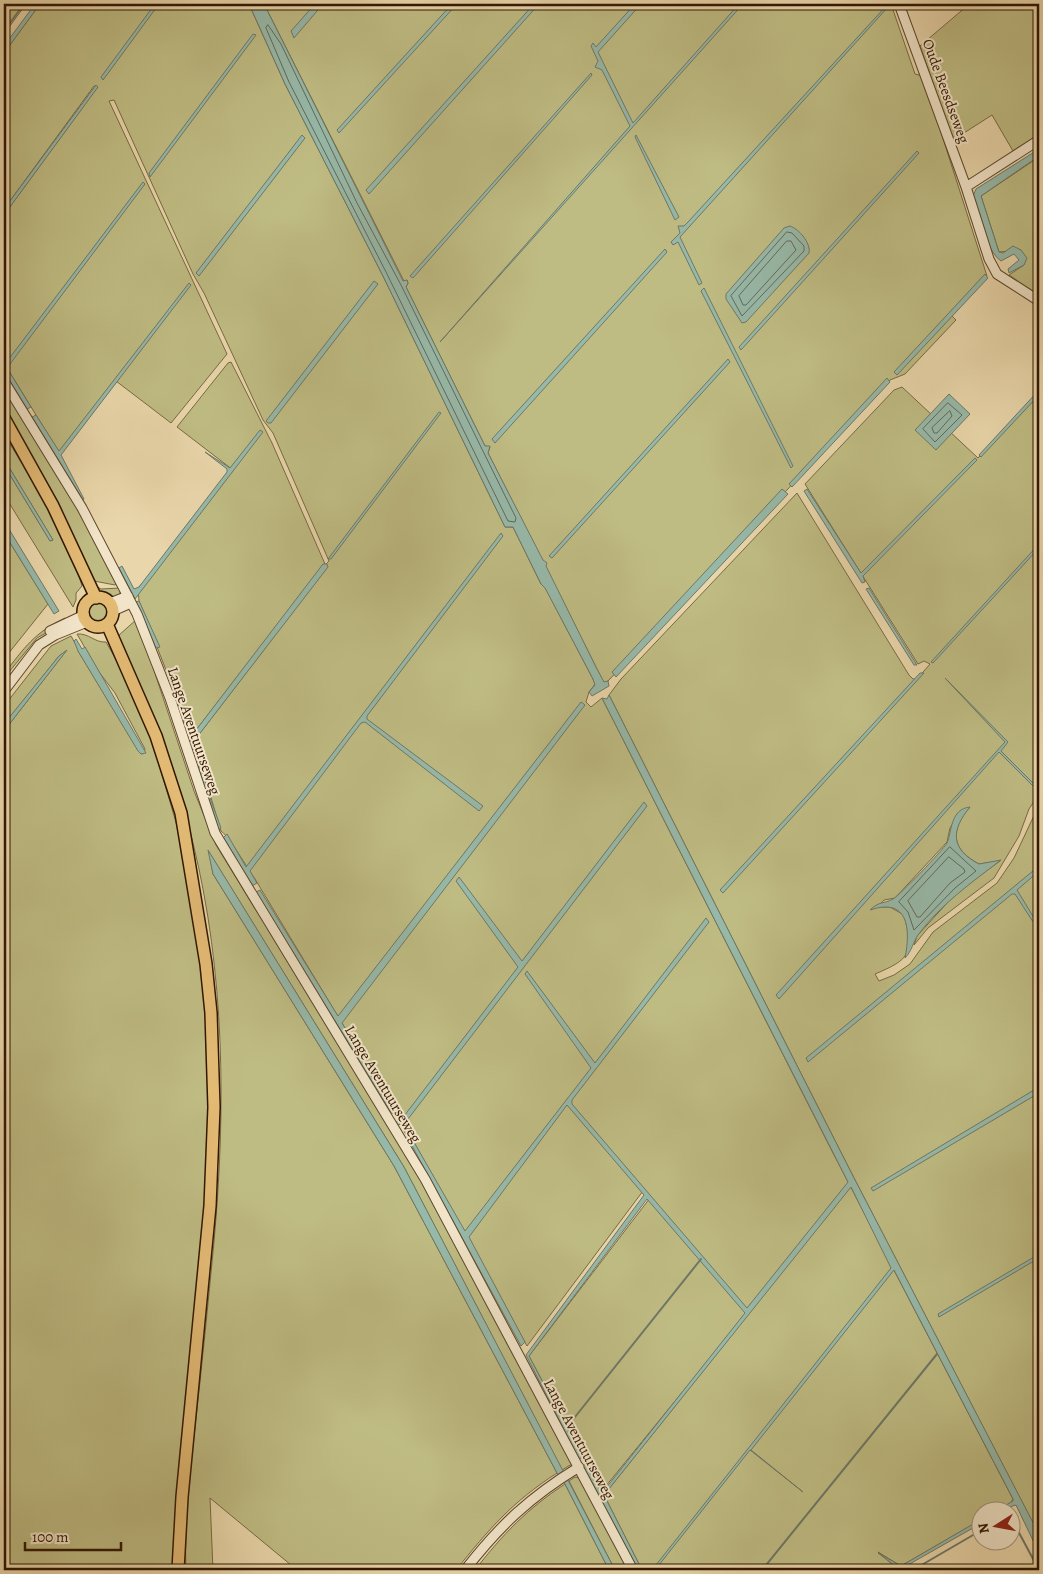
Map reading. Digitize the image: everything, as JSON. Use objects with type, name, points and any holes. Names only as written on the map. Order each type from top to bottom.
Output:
[{"type":"main road","points":[[4,418],[52,506],[93,599]]},
{"type":"main road","points":[[93,599],[104,599],[112,607],[112,618],[104,626],[93,626],[85,618],[85,607],[93,599]]},
{"type":"main road","points":[[104,626],[121,658],[156,736],[181,813],[206,964],[212,1013],[214,1107],[210,1206],[182,1497],[180,1567]]},
{"type":"street","name":"Oude Beesdseweg","points":[[899,4],[966,187],[989,259],[997,274],[1039,301]]},
{"type":"street","points":[[966,187],[1039,140]]},
{"type":"street","name":"Lange Aventuurseweg","points":[[4,381],[82,508],[129,599],[170,698],[215,833],[425,1179],[633,1570]]},
{"type":"street","points":[[112,607],[129,599]]},
{"type":"street","points":[[4,681],[43,635],[85,618]]},
{"type":"street","points":[[4,691],[43,641],[85,618]]},
{"type":"street","points":[[465,1570],[508,1519],[559,1479],[579,1466]]},
{"type":"shaded area","points":[[4,4],[26,4],[4,34]]},
{"type":"shaded area","points":[[40,4],[249,4],[285,84],[383,276],[505,527],[513,527],[541,584],[545,587],[593,679],[595,684],[589,692],[586,702],[591,707],[602,698],[833,1153],[1013,1499],[1011,1502],[970,1502],[970,1527],[901,1566],[878,1552],[893,1565],[894,1570],[642,1570],[604,1495],[730,1337],[728,1336],[601,1492],[529,1356],[650,1198],[643,1191],[527,1346],[412,1139],[255,879],[233,845],[221,831],[194,741],[327,567],[326,564],[329,561],[273,433],[263,420],[204,293],[193,274],[114,100],[109,101],[227,354],[171,423],[116,381],[60,454],[4,363],[4,215],[97,87],[94,86],[4,209],[4,53]]},
{"type":"shaded area","points":[[264,4],[891,4],[915,74],[923,76],[987,276],[951,315],[956,320],[905,374],[890,380],[608,681],[604,683],[488,453],[490,447],[485,446],[406,287],[407,280],[404,281]]},
{"type":"shaded area","points":[[966,4],[1039,4],[1039,134],[1013,151],[992,115],[953,140],[920,46],[967,6]]},
{"type":"shaded area","points":[[1039,157],[1039,295],[1009,275],[1024,265],[1021,250],[999,252],[981,196]]},
{"type":"shaded area","points":[[231,362],[272,443],[325,564],[193,734],[191,734],[157,647],[159,647],[139,601],[138,588],[158,566],[233,470],[177,427],[228,363]]},
{"type":"shaded area","points":[[902,387],[978,458],[1039,394],[1039,794],[1029,809],[1019,836],[994,878],[928,928],[914,945],[917,936],[958,891],[1000,861],[979,864],[963,852],[956,839],[956,832],[969,808],[959,813],[950,828],[947,842],[895,898],[884,900],[878,907],[890,907],[904,915],[909,946],[903,959],[875,974],[879,981],[894,975],[910,964],[933,932],[997,883],[1014,858],[1039,805],[1039,1535],[854,1178],[609,695],[621,679],[797,493],[909,675],[913,679],[917,679],[930,664],[924,661],[918,664],[805,484],[894,390]]},
{"type":"shaded area","points":[[4,390],[80,509],[118,583],[115,585],[94,581],[4,413]]},
{"type":"shaded area","points":[[4,434],[48,507],[75,566],[82,586],[76,593],[73,607],[4,492],[4,465],[50,541],[53,540],[4,459]]},
{"type":"shaded area","points":[[4,533],[48,604],[4,659]]},
{"type":"shaded area","points":[[96,586],[101,589],[120,588],[120,595],[112,598],[97,593]]},
{"type":"shaded area","points":[[98,603],[104,606],[107,612],[104,618],[98,621],[92,618],[89,612],[92,606]]},
{"type":"shaded area","points":[[65,618],[67,621],[37,638],[4,678],[4,674],[31,641],[46,629]]},
{"type":"shaded area","points":[[137,619],[194,791],[216,845],[424,1185],[572,1464],[562,1470],[404,1167],[209,852],[213,874],[394,1166],[557,1473],[527,1495],[502,1517],[456,1570],[297,1570],[210,1498],[213,1570],[186,1570],[188,1498],[218,1192],[221,1092],[220,1041],[211,941],[204,892],[193,843],[169,764],[150,712],[118,636]]},
{"type":"shaded area","points":[[77,634],[106,642],[122,670],[149,730],[177,826],[200,954],[209,1050],[208,1166],[175,1570],[4,1570],[4,731],[66,651],[59,656],[4,725],[4,709],[8,701],[51,646],[71,636],[78,651],[141,754],[144,753],[145,749],[115,693],[99,672]]},
{"type":"shaded area","points":[[575,1477],[580,1478],[629,1570],[615,1570],[569,1481]]},
{"type":"shaded area","points":[[565,1484],[609,1570],[475,1570],[516,1523],[551,1493]]},
{"type":"water","points":[[35,4],[40,4],[4,53],[4,46]]},
{"type":"water","points":[[155,4],[159,4],[103,80],[101,77]]},
{"type":"water","points":[[249,4],[264,4],[403,281],[407,280],[406,287],[485,446],[490,446],[488,453],[543,560],[547,563],[546,566],[597,669],[604,682],[608,681],[609,686],[592,696],[589,692],[595,685],[593,679],[545,588],[541,584],[513,527],[505,527],[383,276],[285,84]]},
{"type":"water","points":[[315,4],[323,4],[294,38],[291,31]]},
{"type":"water","points":[[452,4],[457,4],[339,133],[337,130]]},
{"type":"water","points":[[534,4],[539,4],[369,194],[366,190]]},
{"type":"water","points":[[635,4],[641,4],[598,52],[633,123],[739,4],[743,4],[440,342],[630,126],[602,70],[595,67],[598,61],[591,46],[593,43],[596,47]]},
{"type":"water","points":[[888,4],[888,7],[680,237],[702,283],[699,285],[678,242],[673,245],[671,242],[680,233],[678,226],[684,226],[688,222]]},
{"type":"water","points":[[253,34],[256,35],[150,177],[149,173]]},
{"type":"water","points":[[591,73],[592,75],[413,278],[410,276]]},
{"type":"water","points":[[96,85],[98,87],[4,215],[4,209]]},
{"type":"water","points":[[302,135],[305,138],[199,276],[196,273]]},
{"type":"water","points":[[636,135],[679,217],[675,220],[635,137]]},
{"type":"water","points":[[1039,149],[1039,156],[981,196],[999,252],[1003,253],[1013,246],[1021,250],[1027,258],[1024,265],[1009,273],[1008,269],[1019,260],[1014,254],[1001,261],[996,256],[987,241],[973,196],[976,189]]},
{"type":"water","points":[[917,151],[919,153],[741,350],[739,347]]},
{"type":"water","points":[[143,182],[145,184],[7,368],[31,407],[27,409],[4,372],[4,363]]},
{"type":"water","points":[[790,226],[804,237],[809,253],[746,322],[742,323],[726,299],[726,294],[784,228]]},
{"type":"water","points":[[665,249],[667,252],[495,443],[492,439]]},
{"type":"water","points":[[985,274],[988,278],[897,375],[894,372]]},
{"type":"water","points":[[374,281],[378,284],[271,423],[268,423],[266,421]]},
{"type":"water","points":[[189,283],[191,285],[61,455],[84,499],[82,500],[32,417],[36,415],[59,451]]},
{"type":"water","points":[[704,288],[793,466],[791,468],[701,291]]},
{"type":"water","points":[[728,359],[730,362],[552,558],[549,556]]},
{"type":"water","points":[[887,378],[890,382],[792,487],[789,484]]},
{"type":"water","points":[[1039,390],[1039,395],[981,457],[979,455]]},
{"type":"water","points":[[949,394],[970,414],[936,450],[915,430]]},
{"type":"water","points":[[439,412],[441,413],[331,559],[328,559]]},
{"type":"water","points":[[260,430],[263,432],[135,599],[119,568],[122,566],[134,589],[139,587],[227,472],[227,469],[205,452],[230,468]]},
{"type":"water","points":[[975,458],[977,460],[863,576],[865,582],[862,583],[804,491],[807,489],[861,573]]},
{"type":"water","points":[[4,459],[53,540],[50,541],[4,465]]},
{"type":"water","points":[[782,489],[788,494],[616,677],[612,672]]},
{"type":"water","points":[[4,521],[59,611],[54,614],[4,533]]},
{"type":"water","points":[[501,533],[503,536],[367,716],[367,719],[483,806],[479,811],[365,722],[361,723],[250,871],[257,883],[252,886],[223,838],[227,834],[246,867]]},
{"type":"water","points":[[1039,544],[1039,548],[933,663],[931,662]]},
{"type":"water","points":[[323,564],[327,564],[328,567],[194,741],[210,798],[221,828],[218,830],[206,798],[196,756],[170,683],[173,682],[191,734],[193,734]]},
{"type":"water","points":[[869,588],[917,665],[914,665],[866,589]]},
{"type":"water","points":[[139,601],[160,647],[156,648],[136,602]]},
{"type":"water","points":[[76,639],[82,649],[85,647],[146,753],[141,754],[138,751],[78,651],[74,641]]},
{"type":"water","points":[[67,650],[4,731],[4,725],[8,719],[59,656]]},
{"type":"water","points":[[920,673],[924,673],[723,893],[720,890]]},
{"type":"water","points":[[945,678],[1008,742],[1001,751],[1039,789],[1039,792],[999,752],[779,999],[776,995],[1005,742]]},
{"type":"water","points":[[609,695],[854,1178],[1039,1534],[1039,1553],[1020,1513],[1020,1502],[1011,1502],[1013,1499],[894,1270],[751,1450],[803,1492],[750,1450],[655,1570],[652,1570],[891,1268],[851,1187],[604,1495],[642,1570],[638,1570],[583,1466],[586,1464],[602,1493],[745,1313],[647,1199],[529,1356],[583,1458],[579,1459],[526,1355],[644,1195],[567,1105],[469,1237],[525,1342],[521,1346],[404,1131],[407,1130],[465,1231],[591,1068],[525,974],[527,971],[595,1063],[706,918],[709,922],[572,1100],[572,1104],[747,1308],[848,1182],[602,698],[607,699]]},
{"type":"water","points":[[581,702],[585,705],[342,1023],[395,1111],[392,1114],[256,892],[260,890],[338,1016]]},
{"type":"water","points":[[644,802],[647,806],[405,1123],[398,1125],[396,1122],[401,1120],[518,967],[456,881],[459,877],[522,961]]},
{"type":"water","points":[[970,807],[959,824],[956,838],[958,845],[963,852],[979,864],[1001,860],[936,913],[918,935],[905,958],[907,926],[904,918],[892,908],[883,907],[870,910],[876,905],[893,899],[904,890],[947,843],[955,816],[963,809]]},
{"type":"water","points":[[208,850],[404,1167],[615,1570],[609,1570],[565,1484],[557,1473],[394,1166],[213,874]]},
{"type":"water","points":[[1039,866],[1039,871],[1017,890],[1039,926],[1039,931],[1015,894],[1012,894],[808,1062],[806,1058]]},
{"type":"water","points":[[1039,1087],[1039,1093],[873,1191],[871,1188]]},
{"type":"water","points":[[1039,1254],[1039,1258],[939,1317],[938,1314]]},
{"type":"water","points":[[970,1526],[970,1530],[899,1570],[894,1570],[894,1565],[878,1553],[901,1566]]},
{"type":"waterway","points":[[4,31],[24,4]]},
{"type":"waterway","points":[[567,1427],[701,1259]]},
{"type":"waterway","points":[[762,1570],[937,1354]]},
{"type":"waterway","points":[[1020,1535],[1039,1570]]},
{"type":"waterway","points":[[913,1570],[970,1537]]}]
